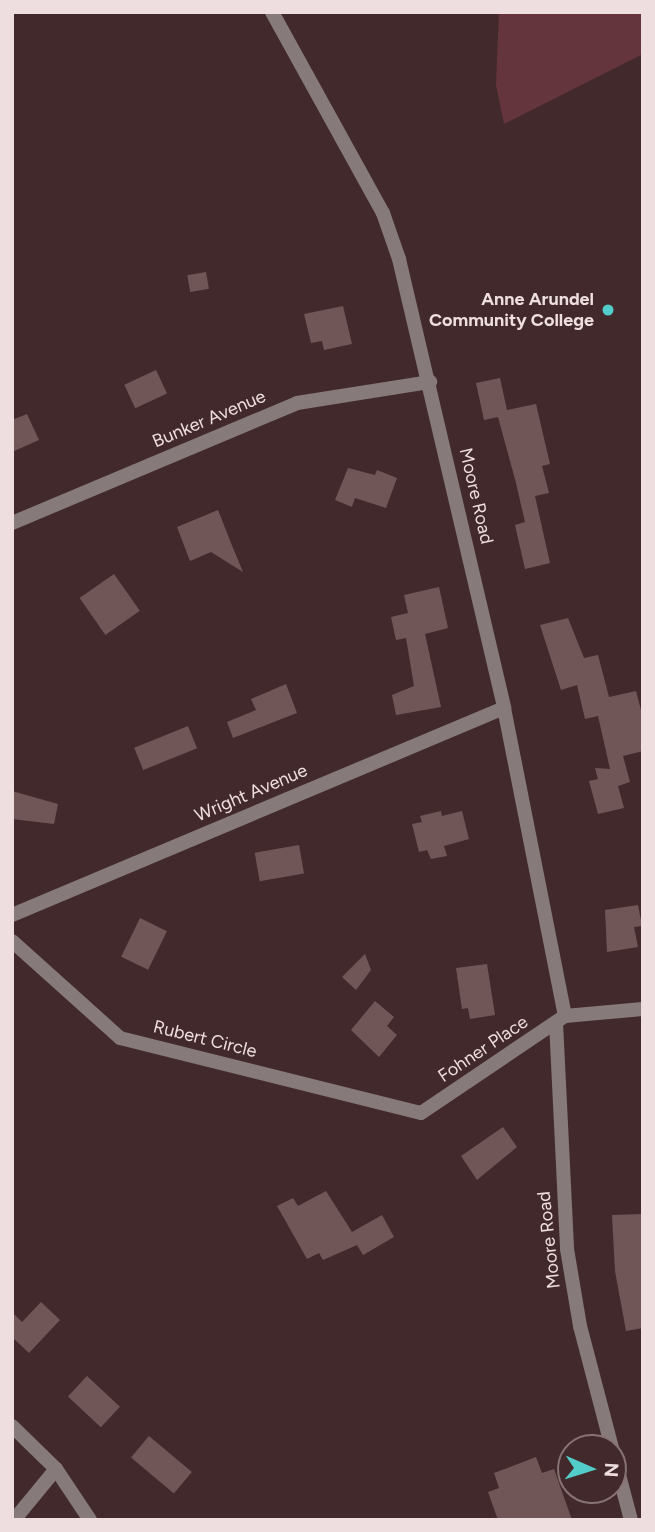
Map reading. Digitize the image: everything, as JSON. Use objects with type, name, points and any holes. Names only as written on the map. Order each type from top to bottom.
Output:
[{"type":"street","name":"Moore Road","points":[[272,12],[383,213],[430,382],[504,708],[561,1019],[567,1249],[580,1326],[608,1434]]},
{"type":"street","name":"Bunker Avenue","points":[[12,523],[297,403],[430,382]]},
{"type":"street","name":"Wright Avenue","points":[[12,915],[504,708]]},
{"type":"street","name":"Rubert Circle","points":[[12,940],[120,1038],[421,1113]]},
{"type":"street","points":[[561,1019],[643,1009]]},
{"type":"street","name":"Fohner Place","points":[[421,1113],[561,1019]]},
{"type":"street","points":[[12,1426],[56,1469],[90,1520]]},
{"type":"street","points":[[14,1520],[56,1469]]},
{"type":"shaded area","points":[[499,12],[643,12],[643,54],[504,124],[496,85]]},
{"type":"building","points":[[206,272],[209,289],[190,292],[187,275]]},
{"type":"building","points":[[343,306],[352,344],[324,350],[322,341],[311,343],[304,314]]},
{"type":"building","points":[[156,370],[167,394],[135,408],[124,385]]},
{"type":"building","points":[[500,378],[507,410],[536,404],[550,464],[542,466],[549,493],[535,496],[550,563],[525,569],[515,525],[525,522],[516,483],[498,417],[484,420],[476,383]]},
{"type":"building","points":[[27,414],[39,440],[12,452],[12,420]]},
{"type":"building","points":[[348,468],[375,475],[377,470],[397,478],[386,508],[355,498],[352,507],[335,500]]},
{"type":"building","points":[[218,510],[243,572],[211,552],[190,561],[177,527]]},
{"type":"building","points":[[114,574],[140,611],[105,635],[80,598]]},
{"type":"building","points":[[439,587],[448,628],[425,634],[441,707],[396,715],[392,695],[414,686],[406,638],[396,640],[391,617],[408,613],[404,595]]},
{"type":"building","points":[[568,618],[584,658],[598,655],[609,697],[636,691],[643,718],[643,751],[623,756],[630,782],[618,786],[624,808],[598,814],[589,781],[598,779],[595,768],[610,769],[598,716],[585,719],[577,685],[561,690],[540,625]]},
{"type":"building","points":[[286,684],[297,713],[233,738],[227,722],[256,710],[251,699]]},
{"type":"building","points":[[188,726],[197,748],[143,770],[134,748]]},
{"type":"building","points":[[12,791],[58,804],[54,824],[12,819]]},
{"type":"building","points":[[441,811],[442,816],[462,811],[469,839],[444,846],[447,856],[431,859],[427,850],[419,852],[412,824],[422,822],[420,816]]},
{"type":"building","points":[[299,845],[304,874],[260,881],[255,853]]},
{"type":"building","points":[[638,905],[642,926],[634,927],[638,947],[607,952],[605,910]]},
{"type":"building","points":[[140,918],[167,931],[148,970],[121,957]]},
{"type":"building","points":[[365,954],[371,970],[356,990],[342,977]]},
{"type":"building","points":[[487,964],[495,1015],[470,1019],[468,1008],[462,1009],[456,968]]},
{"type":"building","points":[[375,1001],[394,1017],[387,1026],[397,1035],[379,1057],[351,1030]]},
{"type":"building","points":[[503,1127],[517,1147],[477,1180],[461,1156]]},
{"type":"building","points":[[326,1191],[352,1232],[382,1215],[394,1237],[363,1255],[357,1245],[323,1260],[319,1253],[307,1259],[277,1206],[293,1198],[298,1206]]},
{"type":"building","points":[[643,1214],[643,1328],[626,1331],[615,1271],[612,1215]]},
{"type":"building","points":[[41,1302],[60,1320],[29,1353],[12,1337],[12,1312],[22,1322]]},
{"type":"building","points":[[87,1376],[120,1407],[101,1427],[68,1396]]},
{"type":"building","points":[[149,1436],[192,1472],[174,1493],[131,1457]]},
{"type":"building","points":[[536,1457],[542,1473],[554,1469],[557,1478],[557,1504],[566,1504],[572,1520],[498,1520],[488,1492],[499,1488],[494,1473]]},
{"type":"place","name":"Anne Arundel Community College","points":[[608,310]]}]
